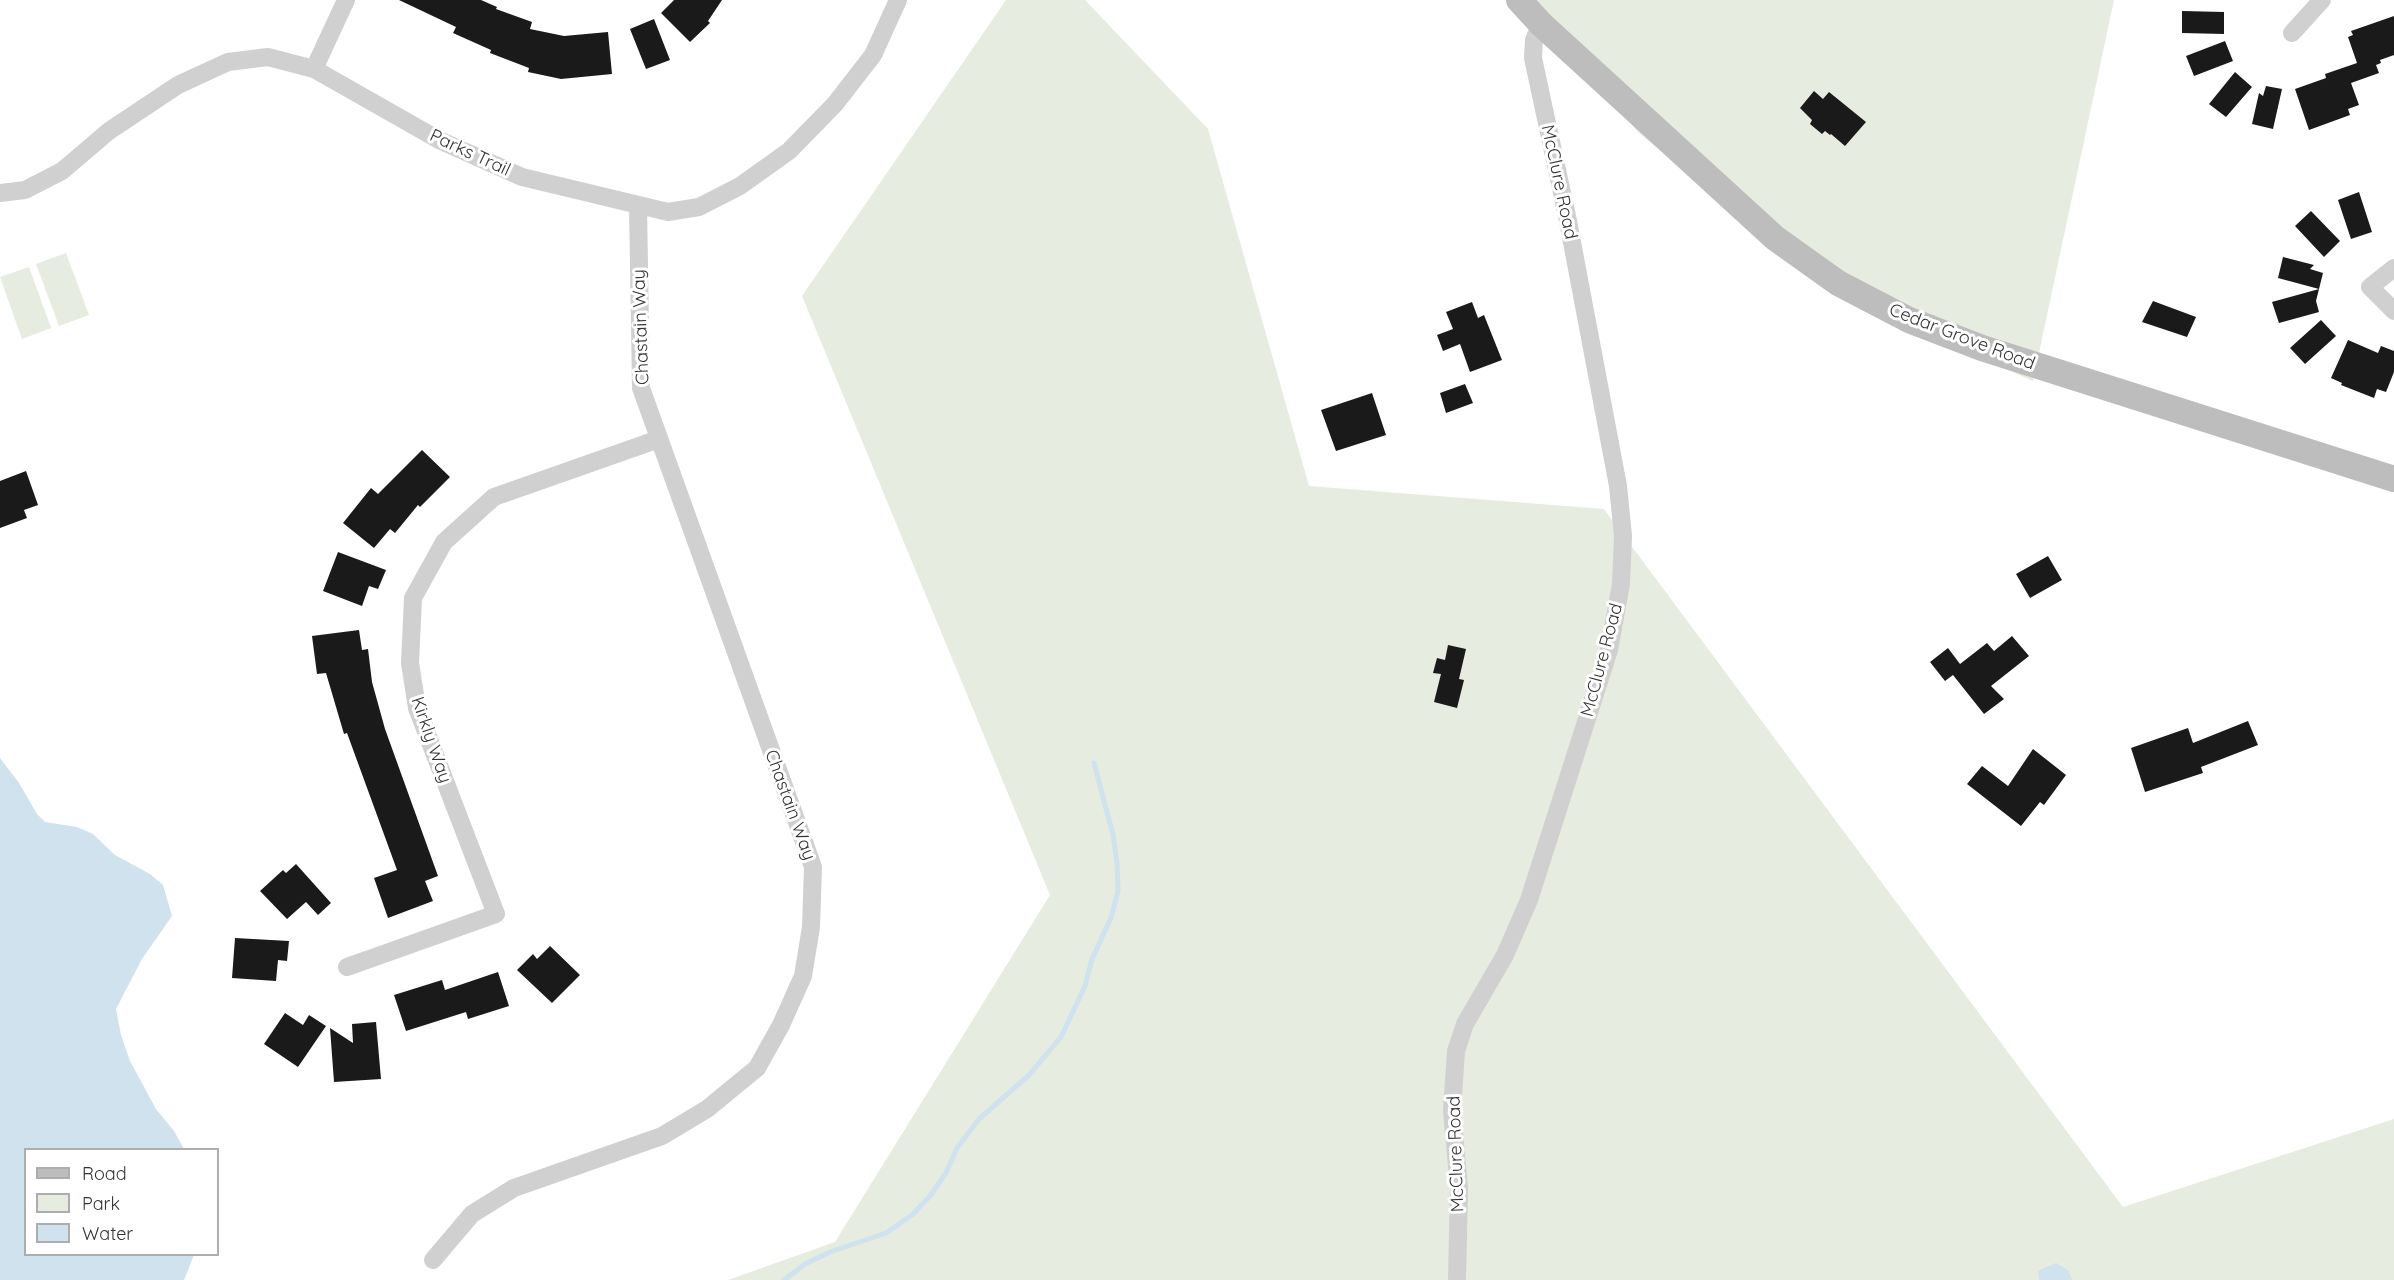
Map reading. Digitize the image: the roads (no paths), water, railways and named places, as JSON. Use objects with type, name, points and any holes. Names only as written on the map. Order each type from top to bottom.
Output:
[{"type":"main road","name":"Cedar Grove Road","points":[[1519,0],[1541,24],[1775,238],[1838,283],[1909,320],[1982,348],[2394,479]]},
{"type":"street","points":[[314,69],[346,0]]},
{"type":"street","name":"Parks Trail","points":[[0,193],[25,190],[62,171],[109,131],[178,85],[228,62],[268,57],[314,69],[439,140],[522,177],[668,212],[699,207],[740,186],[789,151],[835,104],[873,55],[898,0]]},
{"type":"street","points":[[2292,33],[2322,0]]},
{"type":"street","name":"McClure Road","points":[[1457,1280],[1459,1188],[1452,1111],[1456,1051],[1465,1024],[1505,955],[1528,900],[1609,650],[1621,584],[1623,536],[1618,486],[1568,221],[1533,58],[1534,40],[1541,24]]},
{"type":"street","name":"Chastain Way","points":[[433,1260],[472,1214],[514,1188],[662,1136],[707,1109],[757,1068],[781,1025],[803,976],[811,927],[813,867],[641,388],[638,205]]},
{"type":"street","points":[[2394,268],[2370,287],[2394,310]]},
{"type":"street","name":"Kirkly Way","points":[[347,967],[496,914],[417,708],[410,663],[413,598],[444,542],[494,497],[659,439]]},
{"type":"water","points":[[0,758],[19,783],[37,814],[45,822],[77,827],[93,834],[115,855],[150,874],[163,885],[172,916],[142,959],[116,1009],[121,1035],[130,1061],[156,1109],[174,1131],[183,1148],[24,1148],[24,1256],[194,1256],[184,1280],[0,1280]]},
{"type":"water","points":[[2056,1263],[2068,1270],[2072,1280],[2039,1280],[2038,1271]]},
{"type":"waterway","points":[[784,1280],[805,1264],[830,1252],[886,1233],[912,1215],[930,1196],[946,1173],[957,1148],[979,1119],[1029,1075],[1061,1037],[1085,986],[1092,959],[1111,918],[1118,891],[1113,835],[1094,763]]}]
